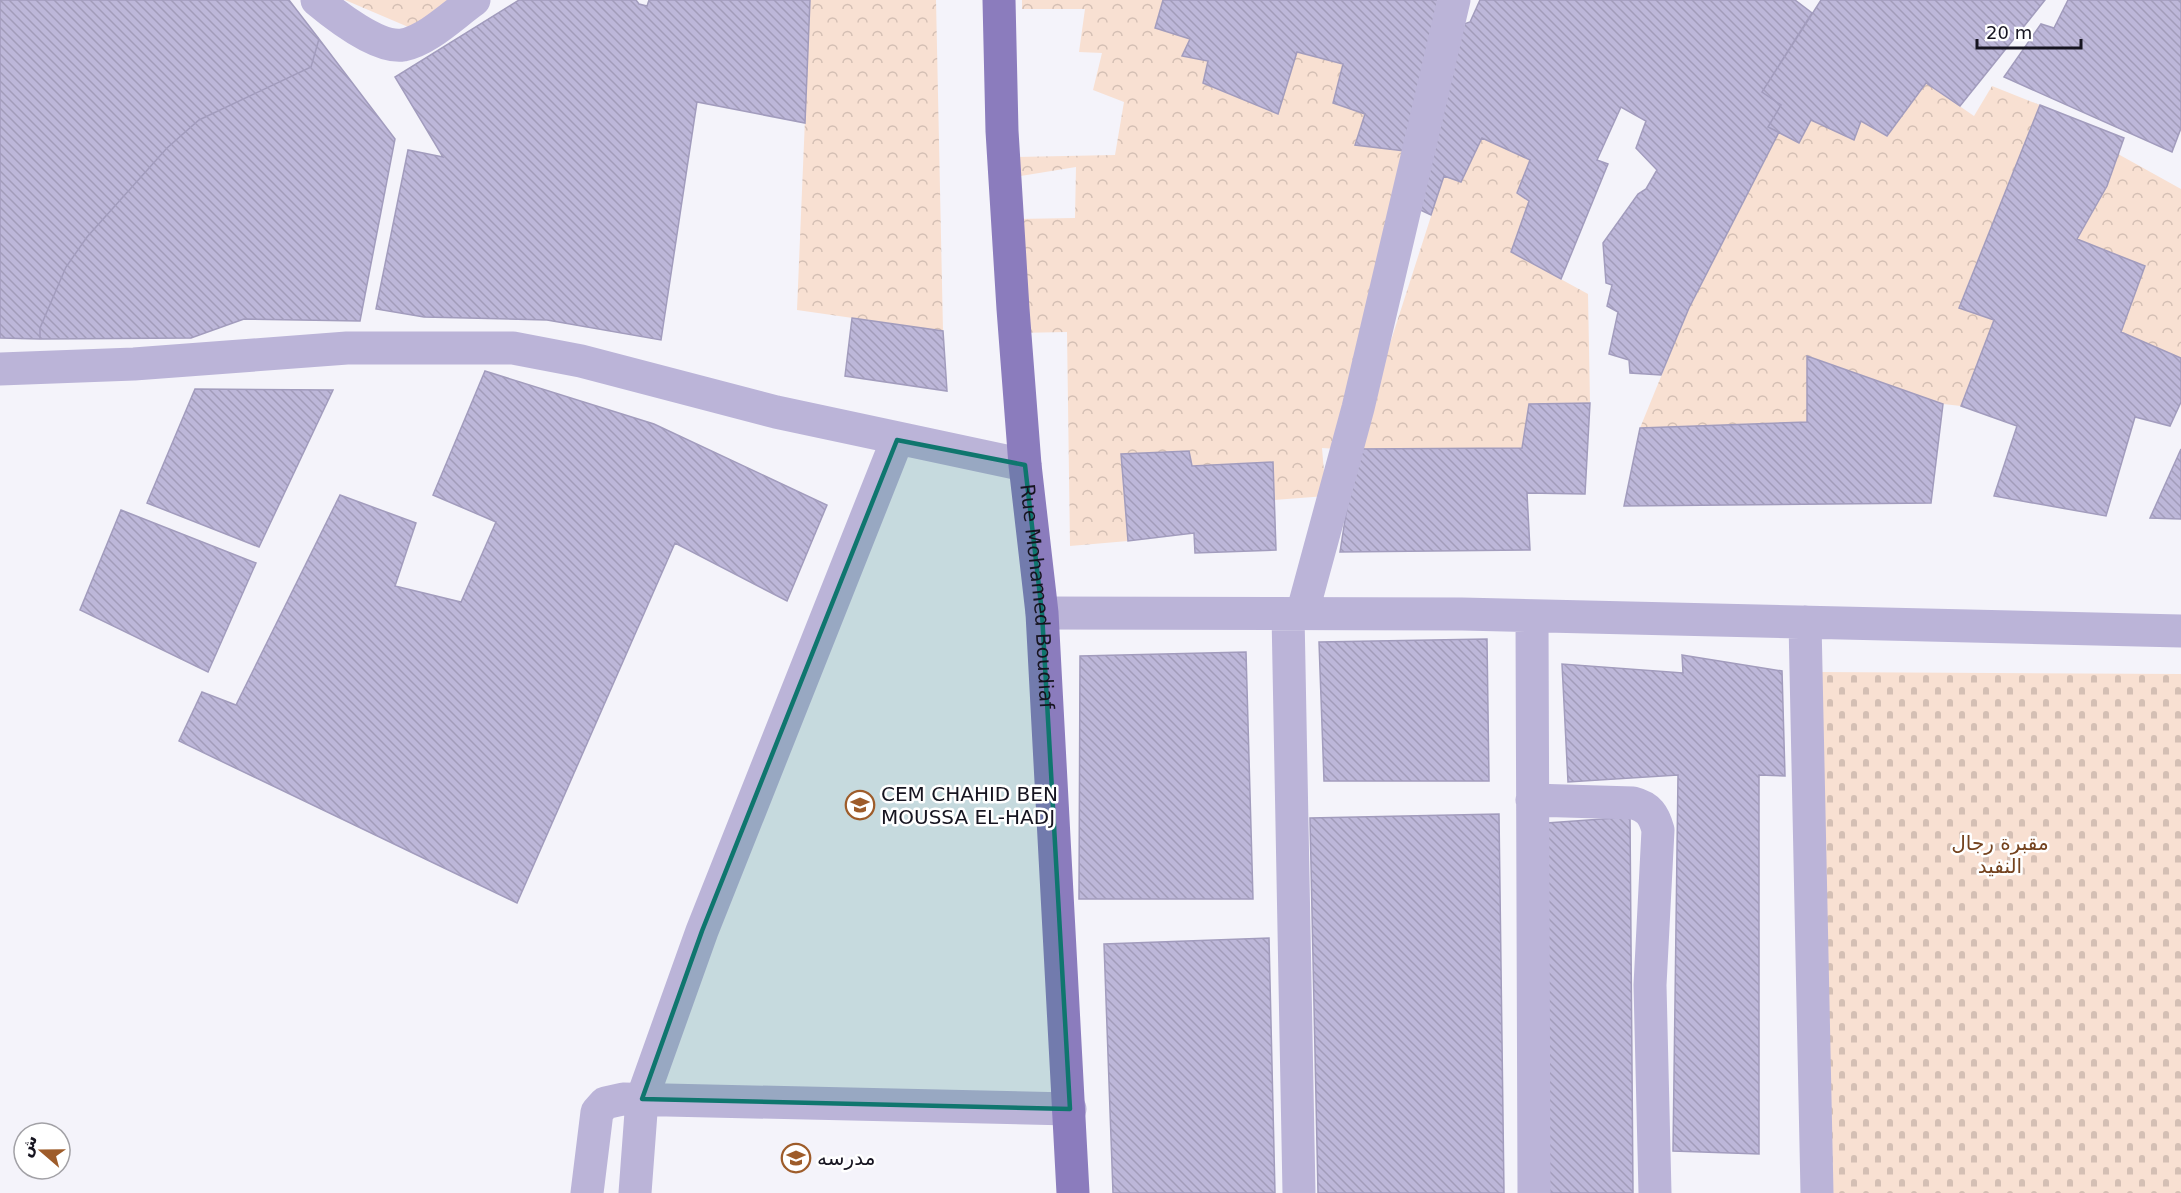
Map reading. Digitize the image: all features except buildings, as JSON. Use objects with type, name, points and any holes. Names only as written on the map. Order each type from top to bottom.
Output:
[{"type":"main road","name":"Rue Mohamed Boudiaf","points":[[999,0],[1002,131],[1025,465],[1042,613],[1070,1108],[1072,1193]]},
{"type":"street","points":[[317,0],[362,32],[395,45],[405,44],[427,33],[474,0]]},
{"type":"street","points":[[1299,1193],[1295,614],[1388,288],[1454,0]]},
{"type":"street","points":[[0,369],[134,364],[347,348],[513,348],[580,361],[776,412],[897,440],[1025,465]]},
{"type":"street","points":[[635,1193],[642,1100],[702,931],[897,440]]},
{"type":"street","points":[[1042,613],[1532,616],[2181,631]]},
{"type":"street","points":[[1532,616],[1534,1193]]},
{"type":"street","points":[[1805,622],[1817,1193]]},
{"type":"street","points":[[1532,800],[1633,803],[1648,809],[1655,818],[1658,830],[1650,985],[1655,1193]]},
{"type":"street","points":[[587,1193],[597,1112],[605,1103],[642,1100],[1070,1108]]},
{"type":"highlighted area","points":[[897,440],[1025,465],[1042,613],[1070,1109],[642,1099],[702,931]]},
{"type":"green space","points":[[345,0],[452,0],[413,29]]},
{"type":"green space","points":[[810,0],[936,0],[943,331],[797,310]]},
{"type":"green space","points":[[1022,0],[1163,0],[1190,39],[1182,56],[1208,61],[1278,113],[1297,52],[1343,64],[1334,103],[1365,114],[1356,145],[1413,152],[1338,449],[1322,448],[1326,496],[1274,500],[1272,462],[1192,466],[1189,451],[1122,454],[1128,541],[1070,546],[1067,332],[1017,333],[1014,219],[1075,218],[1076,167],[1014,177],[1012,157],[1115,155],[1124,102],[1093,90],[1102,53],[1079,52],[1085,9],[1022,9]]},
{"type":"green space","points":[[1926,83],[1974,116],[1992,86],[2040,105],[1959,307],[1994,320],[1961,406],[1943,404],[1808,356],[1807,422],[1640,428],[1689,308],[1779,132],[1799,143],[1811,120],[1861,121],[1887,136]]},
{"type":"green space","points":[[1482,138],[1530,160],[1517,193],[1529,201],[1511,252],[1588,294],[1590,403],[1529,404],[1522,448],[1356,449],[1444,176],[1461,182]]},
{"type":"green space","points":[[2118,154],[2181,189],[2181,358],[2121,332],[2144,266],[2077,239],[2107,186]]},
{"type":"green space","name":"مقبرة رجال النفيد","points":[[1818,672],[2181,674],[2181,1193],[1826,1193]]},
{"type":"place","name":"CEM CHAHID BEN MOUSSA EL-HADJ","points":[[860,805]]},
{"type":"place","name":"مدرسه","points":[[796,1158]]}]
